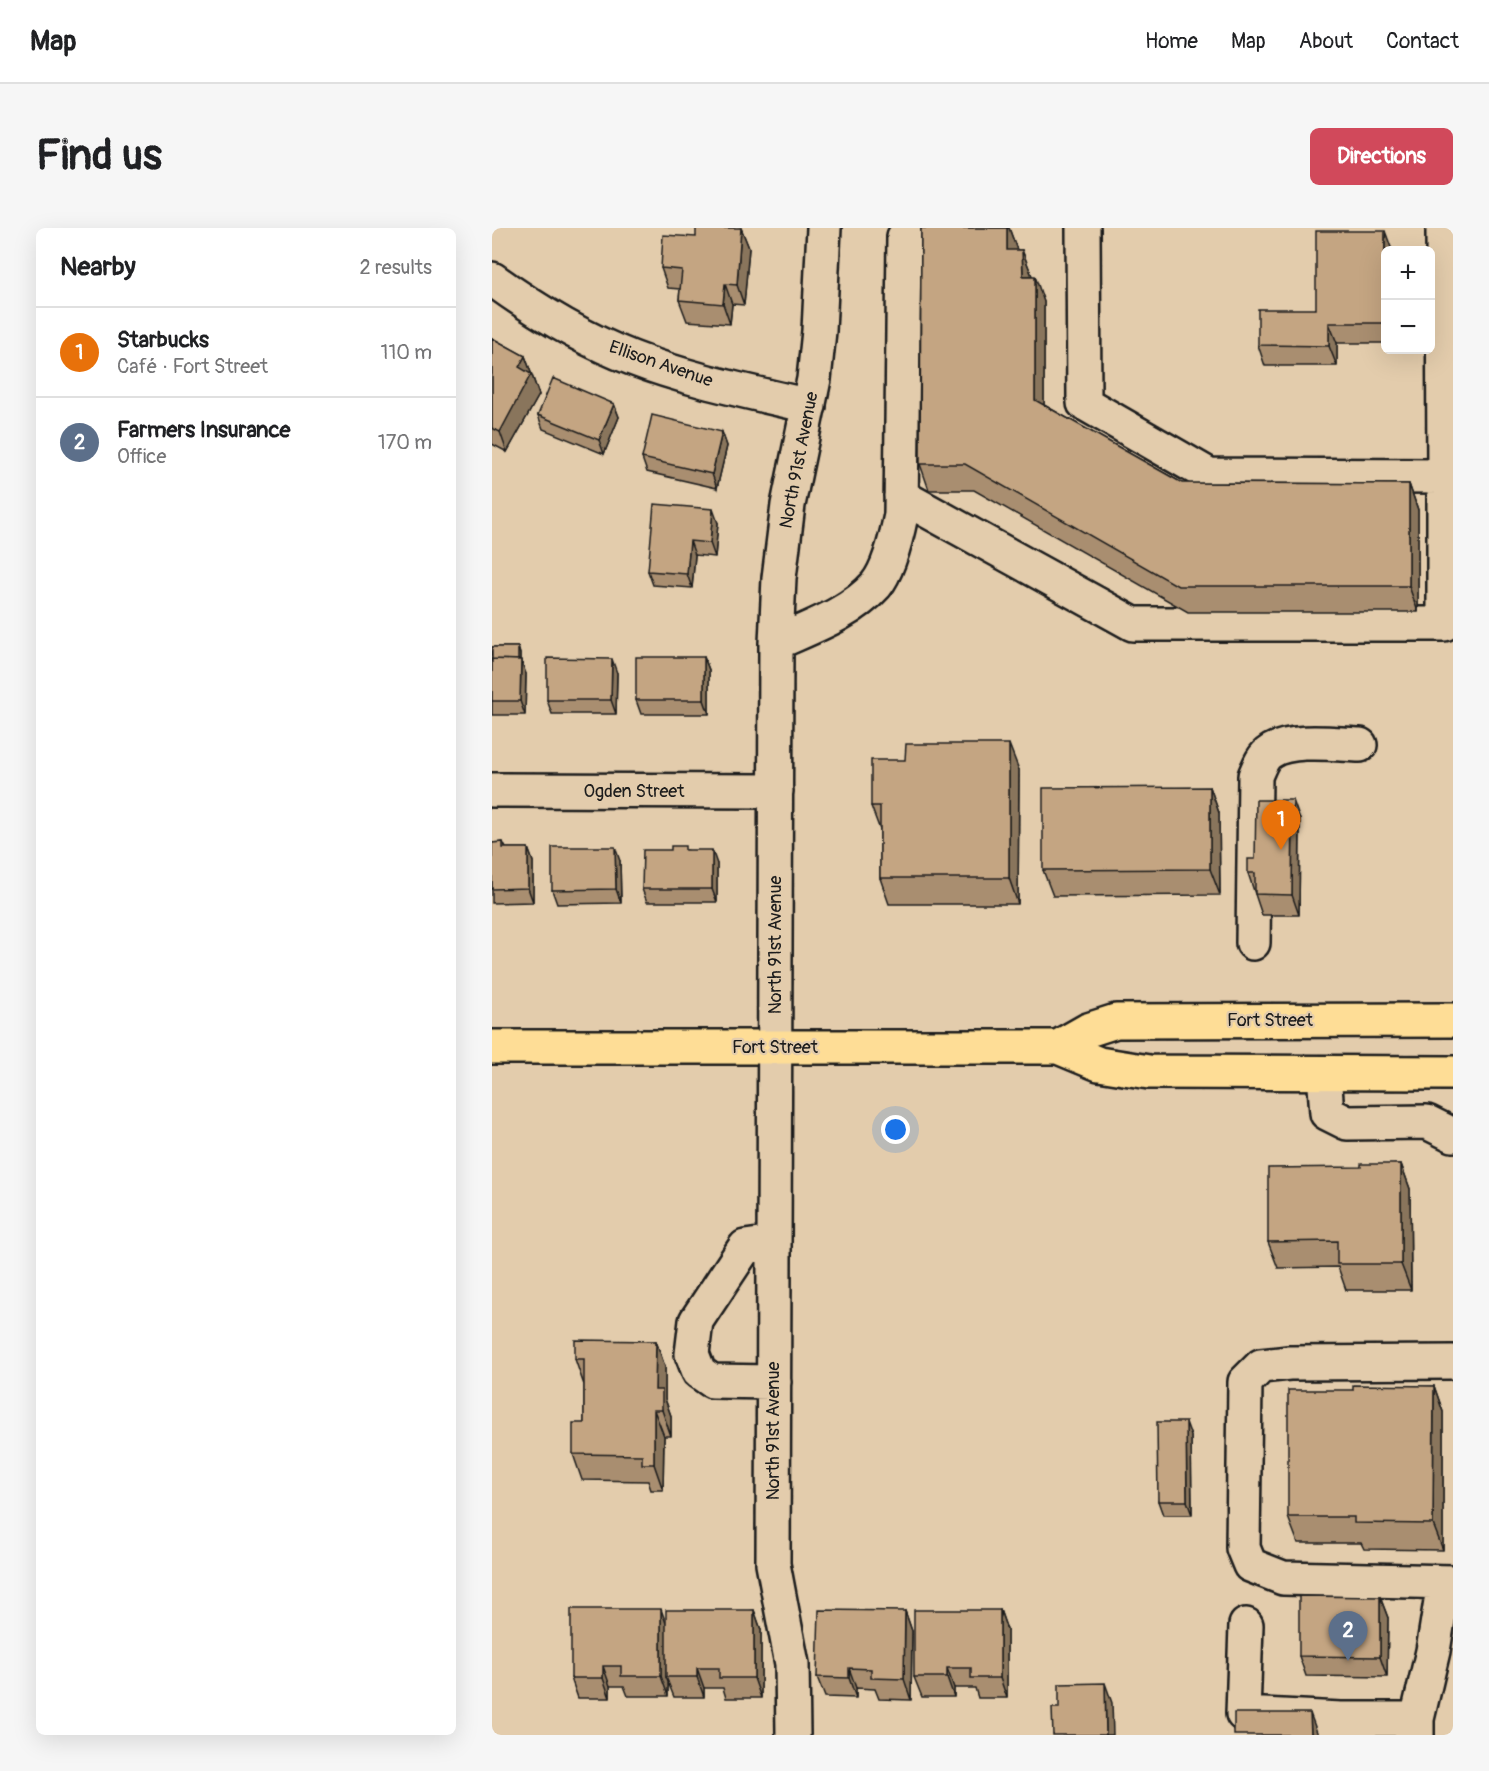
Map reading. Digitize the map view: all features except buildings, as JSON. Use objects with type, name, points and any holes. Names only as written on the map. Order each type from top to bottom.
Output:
[{"type":"main road","name":"Fort Street","points":[[1058,1047],[1088,1030],[1116,1021],[1453,1020]]},
{"type":"main road","name":"Fort Street","points":[[492,1047],[1058,1047],[1099,1064],[1149,1072],[1453,1073]]},
{"type":"street","name":"North 91st Avenue","points":[[793,1735],[792,1664],[773,1564],[776,643],[779,578],[788,505],[809,406],[819,331],[824,228]]},
{"type":"street","points":[[776,643],[841,614],[877,584],[896,544],[901,515],[904,237],[913,228]]},
{"type":"street","points":[[1083,228],[1084,403],[1209,475],[1444,476]]},
{"type":"street","points":[[901,496],[1133,624],[1444,624],[1443,228]]},
{"type":"street","name":"Ellison Avenue","points":[[492,279],[537,310],[585,337],[630,358],[677,374],[809,406]]},
{"type":"street","points":[[1253,943],[1255,776],[1261,763],[1268,753],[1282,746],[1360,745]]},
{"type":"street","name":"Ogden Street","points":[[492,790],[776,791]]},
{"type":"street","points":[[1324,1073],[1327,1113],[1347,1123],[1427,1122],[1453,1135]]},
{"type":"street","points":[[774,1243],[745,1247],[696,1321],[692,1354],[699,1372],[711,1380],[774,1382]]},
{"type":"street","points":[[1246,1625],[1243,1714],[1341,1727],[1417,1727],[1449,1582],[1283,1578],[1250,1566],[1243,1548],[1245,1382],[1261,1366],[1289,1363],[1453,1362]]},
{"type":"place","name":"Starbucks","points":[[1281,850]]},
{"type":"place","name":"Farmers Insurance","points":[[1348,1661]]}]
